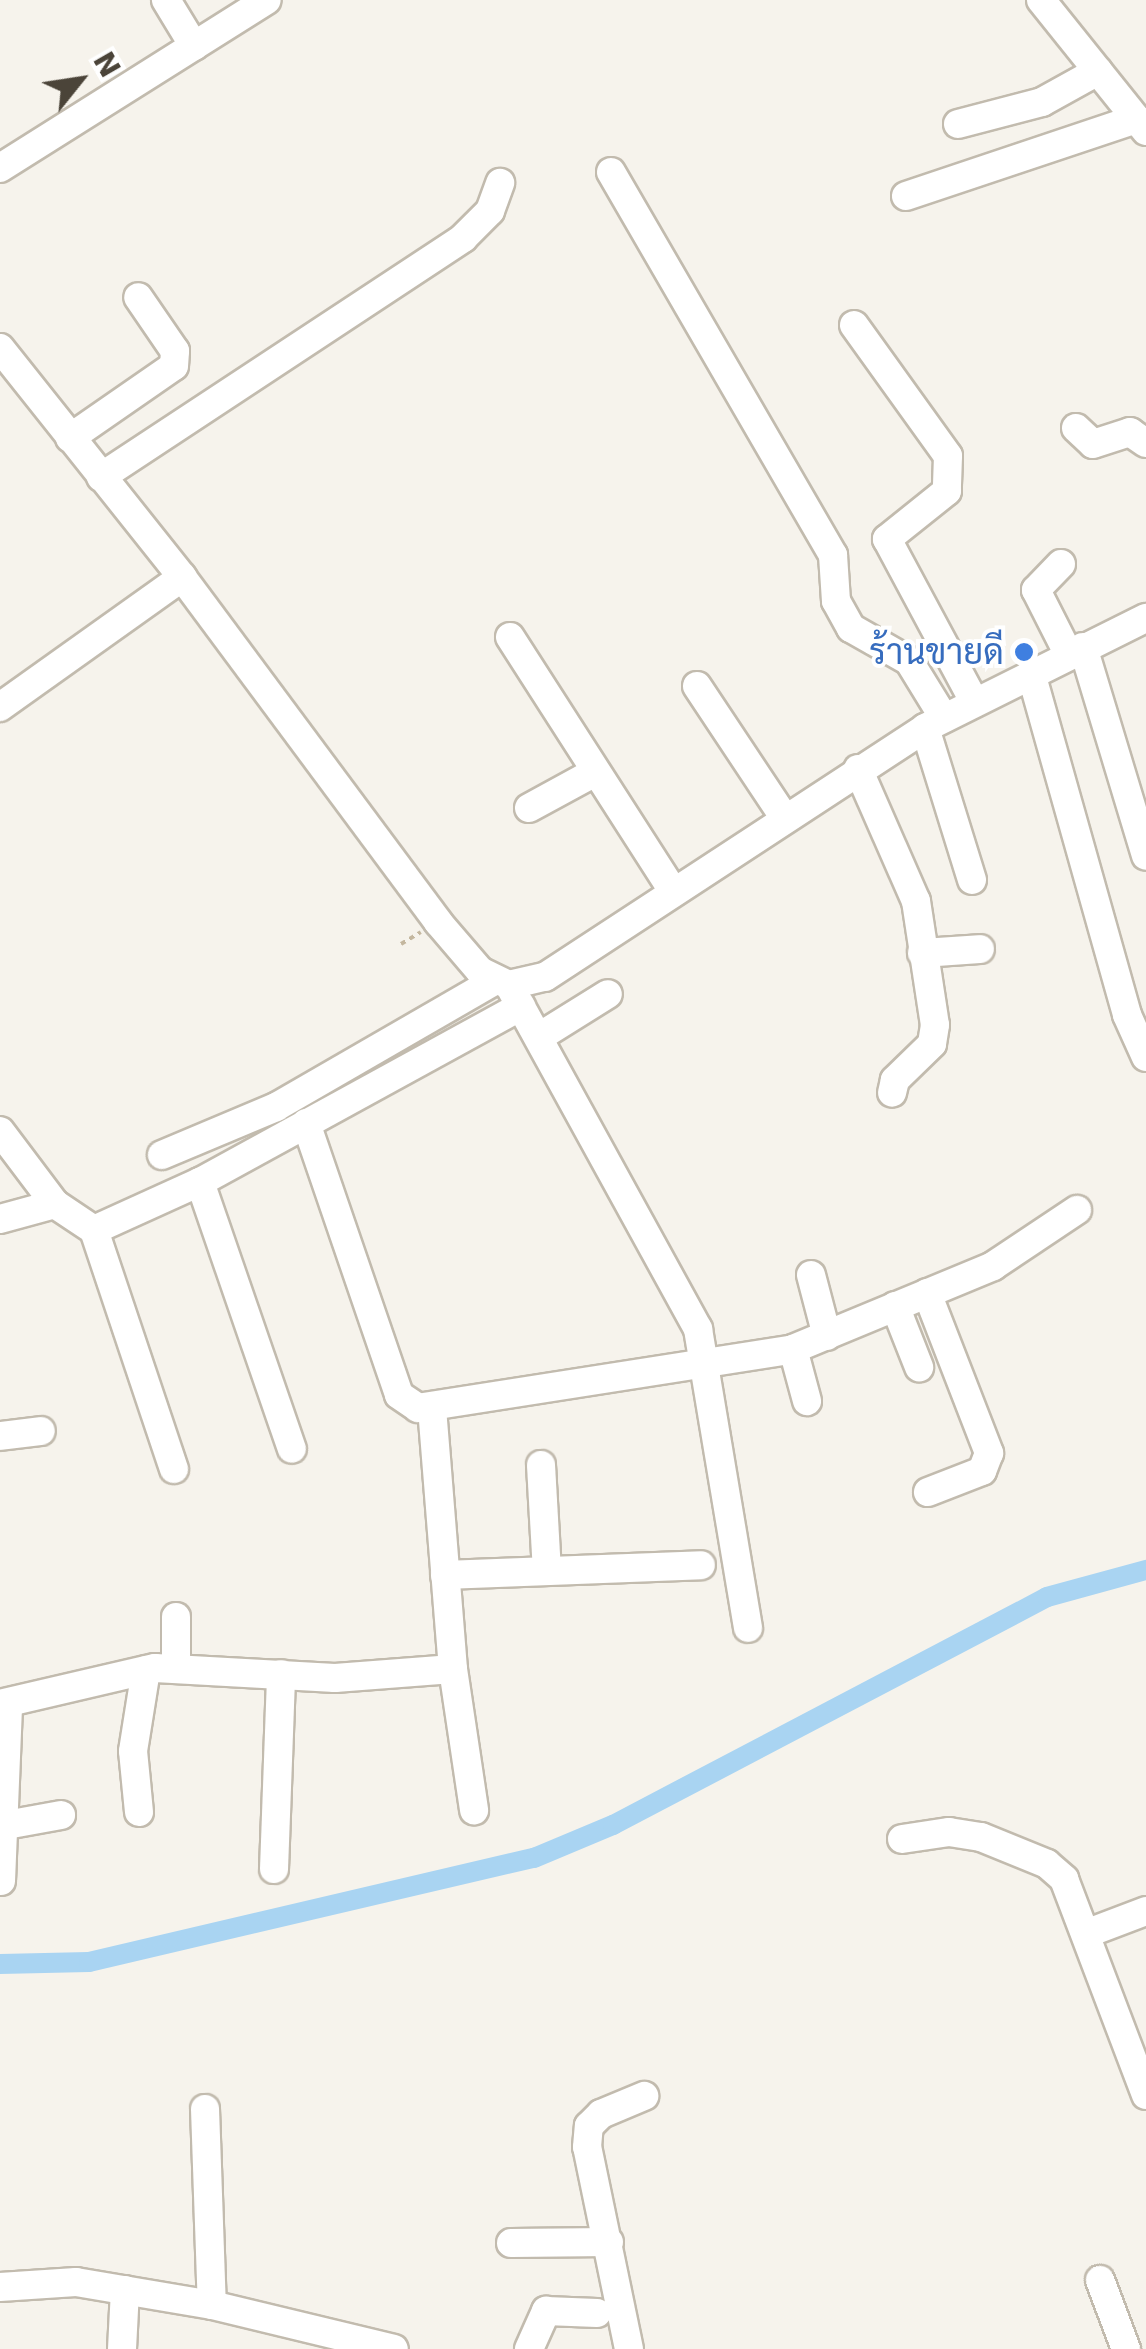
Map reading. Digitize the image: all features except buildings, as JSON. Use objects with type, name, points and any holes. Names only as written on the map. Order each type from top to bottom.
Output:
[{"type":"street","points":[[166,0],[194,46]]},
{"type":"street","points":[[0,168],[267,0]]},
{"type":"street","points":[[906,196],[1141,125],[1040,0]]},
{"type":"street","points":[[958,124],[1042,102],[1098,71]]},
{"type":"street","points":[[611,172],[832,555],[836,601],[851,628],[910,661],[935,723],[972,880]]},
{"type":"street","points":[[102,477],[463,238],[490,212],[500,183]]},
{"type":"street","points":[[70,438],[174,366],[175,351],[138,297]]},
{"type":"street","points":[[854,325],[948,456],[948,491],[887,539],[974,702]]},
{"type":"street","points":[[5,366],[70,438],[182,577],[469,961],[508,990],[539,1037],[670,1274],[708,1365],[748,1628]]},
{"type":"street","points":[[1076,428],[1093,444],[1130,432],[1146,443]]},
{"type":"street","points":[[1061,564],[1036,590],[1076,651],[1146,856]]},
{"type":"street","points":[[0,707],[182,577]]},
{"type":"street","points":[[162,1155],[276,1107],[508,990],[545,977],[784,817],[935,723],[1146,618]]},
{"type":"street","points":[[510,638],[673,891]]},
{"type":"street","points":[[1031,673],[1127,1015],[1146,1057]]},
{"type":"street","points":[[697,686],[784,817]]},
{"type":"street","points":[[858,769],[916,901],[935,1034],[892,1093]]},
{"type":"street","points":[[529,808],[595,772]]},
{"type":"street","points":[[922,952],[980,948]]},
{"type":"street","points":[[94,1230],[200,1182],[306,1123],[508,990]]},
{"type":"street","points":[[539,1037],[608,994]]},
{"type":"street","points":[[306,1123],[398,1394],[406,1405],[432,1408],[465,1396],[708,1365],[793,1349],[993,1266],[1077,1210]]},
{"type":"street","points":[[0,1130],[55,1204],[94,1230],[174,1469]]},
{"type":"street","points":[[200,1182],[292,1448]]},
{"type":"street","points":[[0,1219],[55,1204]]},
{"type":"street","points":[[811,1275],[827,1336]]},
{"type":"street","points":[[928,1292],[989,1453],[982,1472],[928,1492]]},
{"type":"street","points":[[895,1306],[919,1366]]},
{"type":"street","points":[[793,1349],[807,1400]]},
{"type":"street","points":[[432,1408],[453,1669],[474,1810]]},
{"type":"street","points":[[0,1436],[41,1431]]},
{"type":"street","points":[[540,1465],[548,1571]]},
{"type":"street","points":[[446,1575],[701,1565]]},
{"type":"street","points":[[176,1617],[176,1669]]},
{"type":"street","points":[[1,1880],[4,1704],[146,1670],[336,1678],[453,1669]]},
{"type":"street","points":[[140,1812],[134,1750],[146,1670]]},
{"type":"street","points":[[274,1869],[282,1674]]},
{"type":"street","points":[[4,1808],[61,1815]]},
{"type":"street","points":[[902,1838],[981,1837],[1047,1864],[1064,1879],[1088,1933],[1146,2095]]},
{"type":"street","points":[[1088,1933],[1146,1911]]},
{"type":"street","points":[[629,2349],[587,2147],[589,2126],[601,2114],[644,2096]]},
{"type":"street","points":[[205,2110],[212,2305]]},
{"type":"street","points":[[511,2243],[609,2242]]},
{"type":"street","points":[[1100,2280],[1126,2349]]},
{"type":"street","points":[[0,2287],[10,2281],[76,2282],[212,2305],[301,2338],[394,2349]]},
{"type":"street","points":[[122,2349],[125,2290]]},
{"type":"street","points":[[530,2349],[546,2311],[598,2313]]},
{"type":"waterway","points":[[0,1964],[89,1962],[534,1858],[613,1825],[1047,1597],[1146,1570]]},
{"type":"place","name":"ร้านขายดี","points":[[1024,652]]}]
